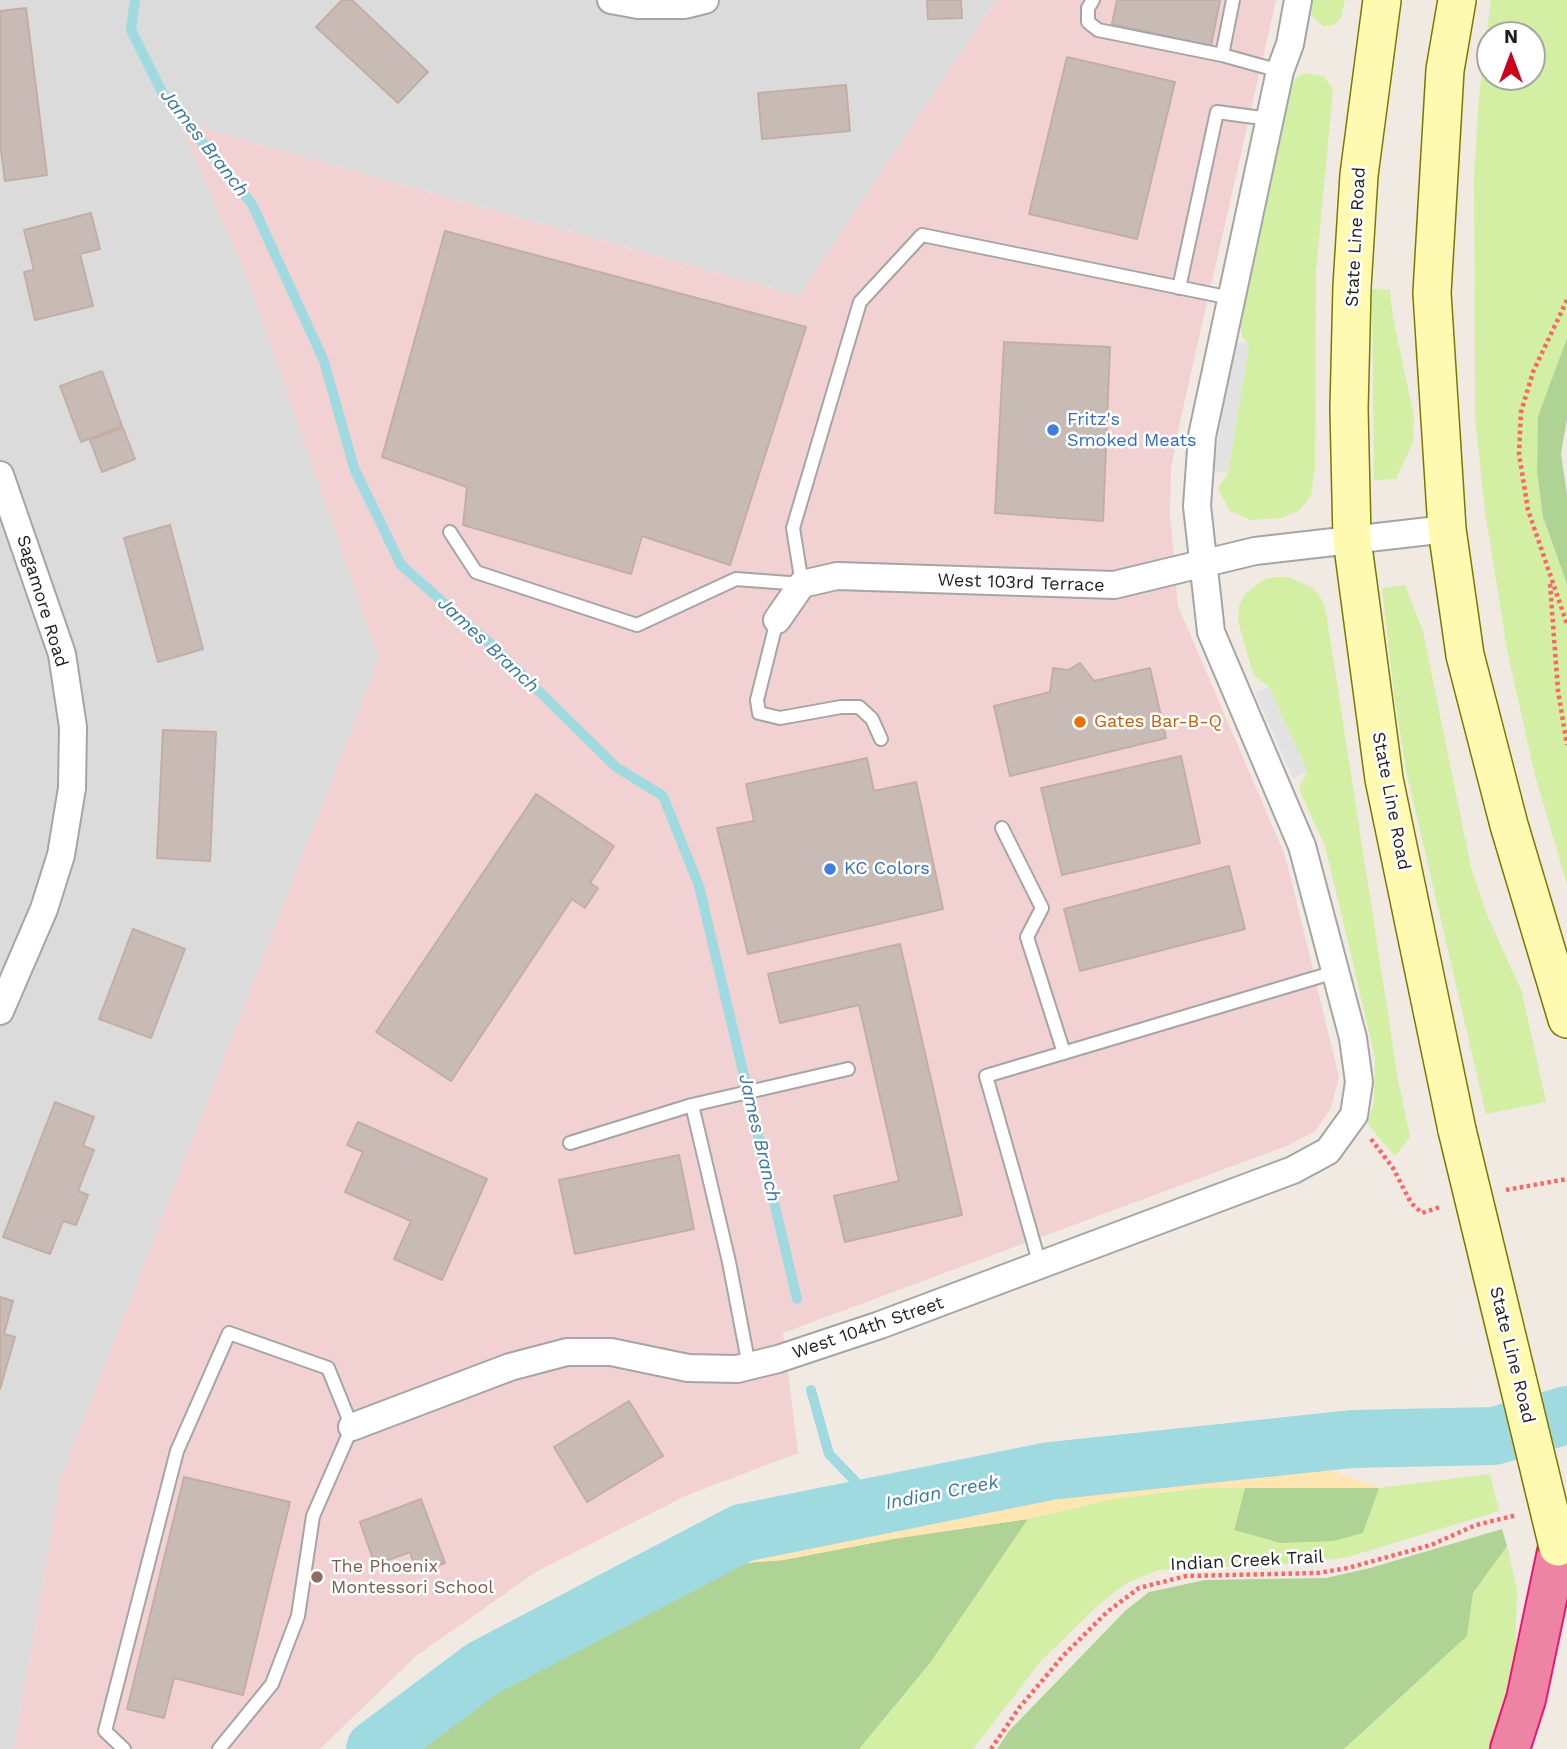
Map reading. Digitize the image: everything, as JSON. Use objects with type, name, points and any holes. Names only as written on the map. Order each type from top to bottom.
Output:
[{"type":"highway","points":[[1510,1749],[1526,1699],[1558,1547]]},
{"type":"main road","name":"State Line Road","points":[[1382,0],[1359,175],[1352,287],[1349,409],[1352,539],[1384,779],[1457,1130],[1567,1587]]},
{"type":"main road","points":[[1457,0],[1445,70],[1432,293],[1447,529],[1465,655],[1509,825],[1567,1019]]},
{"type":"street","points":[[611,0],[638,5],[685,5],[705,0]]},
{"type":"street","points":[[1298,0],[1290,44],[1280,71],[1269,119],[1202,436],[1197,506],[1211,632],[1302,846],[1335,972]]},
{"type":"street","name":"Sagamore Road","points":[[0,475],[62,654],[73,727],[72,788],[61,855],[44,909],[0,1011]]},
{"type":"street","name":"West 103rd Terrace","points":[[802,584],[836,576],[1114,585],[1255,551],[1447,529]]},
{"type":"street","points":[[777,620],[802,584]]},
{"type":"street","name":"West 104th Street","points":[[352,1427],[510,1367],[567,1352],[611,1352],[688,1368],[749,1366],[880,1325],[1293,1170],[1328,1151],[1354,1115],[1360,1082],[1353,1038],[1335,972]]},
{"type":"lane","points":[[1093,0],[1088,8],[1088,22],[1098,30],[1222,55],[1280,71]]},
{"type":"lane","points":[[1222,55],[1233,0]]},
{"type":"lane","points":[[1179,288],[1217,111],[1269,119]]},
{"type":"lane","points":[[450,532],[476,572],[637,625],[736,579],[802,584],[793,528],[860,302],[922,235],[1231,298]]},
{"type":"lane","points":[[777,620],[757,700],[759,713],[780,718],[841,707],[859,707],[872,719],[880,739]]},
{"type":"lane","points":[[1002,828],[1042,908],[1027,937],[1064,1053]]},
{"type":"lane","points":[[1040,1265],[986,1076],[1335,972]]},
{"type":"lane","points":[[570,1143],[707,1101],[797,1078],[848,1069]]},
{"type":"lane","points":[[692,1105],[729,1262],[749,1366]]},
{"type":"lane","points":[[124,1749],[105,1731],[177,1451],[229,1333],[328,1368],[352,1427],[313,1516],[298,1616],[272,1684],[219,1749]]},
{"type":"path","points":[[1567,300],[1532,372],[1521,412],[1519,454],[1528,510],[1567,624]]},
{"type":"path","points":[[1549,576],[1558,691],[1567,745]]},
{"type":"path","name":"Indian Creek Trail","points":[[991,1749],[1019,1708],[1063,1656],[1107,1612],[1139,1588],[1186,1576],[1318,1573],[1348,1568],[1431,1545],[1476,1525],[1528,1513]]},
{"type":"shaded area","points":[[0,0],[996,0],[800,296],[179,122],[249,281],[379,659],[60,1481],[14,1749],[0,1749]]},
{"type":"shaded area","points":[[996,0],[1276,0],[1181,417],[1171,469],[1170,514],[1178,606],[1284,853],[1339,1077],[1331,1108],[1315,1131],[1289,1145],[783,1333],[798,1453],[685,1496],[536,1572],[416,1656],[320,1749],[14,1749],[60,1481],[379,659],[249,281],[179,122],[799,296]]},
{"type":"shaded area","points":[[1234,342],[1249,344],[1228,473],[1213,471]]},
{"type":"shaded area","points":[[1269,687],[1308,772],[1293,778],[1255,693]]},
{"type":"green space","points":[[1312,0],[1345,0],[1341,18],[1333,25],[1323,26],[1311,15]]},
{"type":"green space","points":[[1491,0],[1567,0],[1567,338],[1538,416],[1537,472],[1543,517],[1567,584],[1567,885],[1535,775],[1507,650],[1485,511],[1475,418],[1474,177],[1480,91],[1546,91],[1546,21],[1488,21]]},
{"type":"green space","points":[[1305,73],[1323,76],[1333,89],[1316,271],[1315,469],[1311,495],[1300,510],[1282,518],[1251,520],[1230,511],[1218,489],[1228,473],[1249,345],[1242,336],[1240,321],[1291,84]]},
{"type":"green space","points":[[1372,289],[1390,290],[1393,318],[1414,417],[1413,442],[1396,479],[1374,480]]},
{"type":"green space","points":[[1567,338],[1567,419],[1561,454],[1567,494],[1567,584],[1543,517],[1537,472],[1538,416]]},
{"type":"green space","points":[[1288,577],[1311,587],[1320,596],[1326,612],[1398,1079],[1410,1137],[1395,1156],[1367,1123],[1374,1103],[1375,1058],[1324,844],[1299,789],[1307,771],[1269,687],[1253,674],[1238,621],[1239,606],[1245,594],[1265,579]]},
{"type":"green space","points":[[1405,585],[1423,631],[1471,868],[1488,917],[1522,992],[1546,1102],[1486,1114],[1406,770],[1394,694],[1382,588]]},
{"type":"green space","points":[[1490,1474],[1499,1511],[1348,1557],[1303,1563],[1158,1570],[1125,1584],[1097,1606],[1041,1661],[973,1749],[859,1749],[930,1663],[1028,1519],[1112,1499],[1200,1488],[1245,1488],[1234,1529],[1363,1533],[1379,1488]]},
{"type":"green space","points":[[1245,1488],[1379,1488],[1363,1533],[1333,1541],[1281,1543],[1234,1530]]},
{"type":"green space","points":[[1028,1519],[930,1663],[859,1749],[415,1749],[607,1614],[705,1566],[783,1560],[898,1538]]},
{"type":"green space","points":[[1502,1529],[1507,1546],[1473,1593],[1467,1636],[1344,1749],[997,1749],[1009,1731],[1125,1611],[1149,1592],[1205,1580],[1326,1578],[1370,1568]]},
{"type":"green space","points":[[1507,1546],[1517,1590],[1514,1685],[1493,1749],[1344,1749],[1467,1636],[1473,1593]]},
{"type":"sand","points":[[1219,1462],[1311,1463],[1379,1488],[1200,1488],[1112,1499],[1028,1519],[898,1538],[783,1560],[705,1566],[753,1541],[795,1529],[971,1494],[1084,1477]]},
{"type":"building","points":[[342,0],[352,0],[428,72],[398,103],[316,27]]},
{"type":"building","points":[[927,0],[961,0],[962,18],[928,19]]},
{"type":"building","points":[[1117,0],[1220,0],[1211,46],[1112,24]]},
{"type":"building","points":[[26,8],[47,175],[5,181],[0,143],[0,11]]},
{"type":"building","points":[[1067,57],[1175,82],[1137,239],[1029,214]]},
{"type":"building","points":[[846,85],[850,131],[762,139],[758,93]]},
{"type":"building","points":[[91,213],[100,249],[80,254],[93,306],[35,320],[24,272],[34,270],[24,230]]},
{"type":"building","points":[[445,231],[806,327],[730,565],[642,536],[631,574],[463,525],[467,487],[382,457]]},
{"type":"building","name":"Fritz's Smoked Meats","points":[[1004,342],[1110,347],[1103,521],[995,513]]},
{"type":"building","points":[[102,371],[122,426],[81,442],[60,386]]},
{"type":"building","points":[[123,428],[135,459],[102,472],[90,440]]},
{"type":"building","points":[[170,525],[203,649],[158,662],[124,538]]},
{"type":"building","name":"Gates Bar-B-Q","points":[[1080,663],[1094,681],[1150,668],[1166,738],[1010,776],[994,706],[1050,692],[1053,668],[1068,670]]},
{"type":"building","points":[[163,730],[216,732],[210,861],[157,858]]},
{"type":"building","points":[[1181,756],[1200,843],[1062,875],[1041,788]]},
{"type":"building","name":"KC Colors","points":[[867,758],[874,791],[916,782],[943,909],[748,954],[717,828],[754,821],[746,784]]},
{"type":"building","points":[[536,794],[614,846],[590,883],[598,888],[585,908],[572,899],[451,1081],[376,1032]]},
{"type":"building","points":[[1229,866],[1245,929],[1080,971],[1064,909]]},
{"type":"building","points":[[133,929],[185,949],[151,1038],[99,1019]]},
{"type":"building","points":[[900,944],[962,1215],[845,1242],[834,1196],[899,1181],[859,1005],[780,1023],[768,974]]},
{"type":"building","points":[[55,1102],[94,1117],[83,1146],[94,1150],[78,1191],[88,1195],[76,1225],[63,1221],[50,1254],[3,1237]]},
{"type":"building","points":[[358,1122],[487,1179],[442,1280],[394,1259],[411,1221],[345,1192],[363,1152],[347,1145]]},
{"type":"building","points":[[679,1155],[694,1229],[575,1254],[559,1180]]},
{"type":"building","points":[[0,1297],[13,1301],[4,1334],[15,1337],[0,1389]]},
{"type":"building","points":[[629,1401],[663,1456],[587,1502],[554,1447]]},
{"type":"building","points":[[184,1477],[290,1502],[243,1695],[174,1678],[164,1718],[127,1709]]},
{"type":"building","points":[[421,1499],[445,1563],[417,1573],[410,1552],[375,1565],[360,1522]]},
{"type":"waterway","name":"James Branch","points":[[135,0],[131,30],[163,94],[252,204],[324,361],[354,468],[401,565],[495,648],[616,767],[663,796],[699,886],[797,1299]]},
{"type":"waterway","name":"James Branch","points":[[811,1390],[829,1454],[879,1506]]},
{"type":"waterway","name":"Indian Creek","points":[[375,1749],[482,1669],[742,1533],[1050,1471],[1352,1439],[1494,1436],[1567,1415]]},
{"type":"place","name":"Fritz's Smoked Meats","points":[[1053,430]]},
{"type":"place","name":"Gates Bar-B-Q","points":[[1080,722]]},
{"type":"place","name":"KC Colors","points":[[830,869]]},
{"type":"place","name":"The Phoenix Montessori School","points":[[317,1577]]}]
